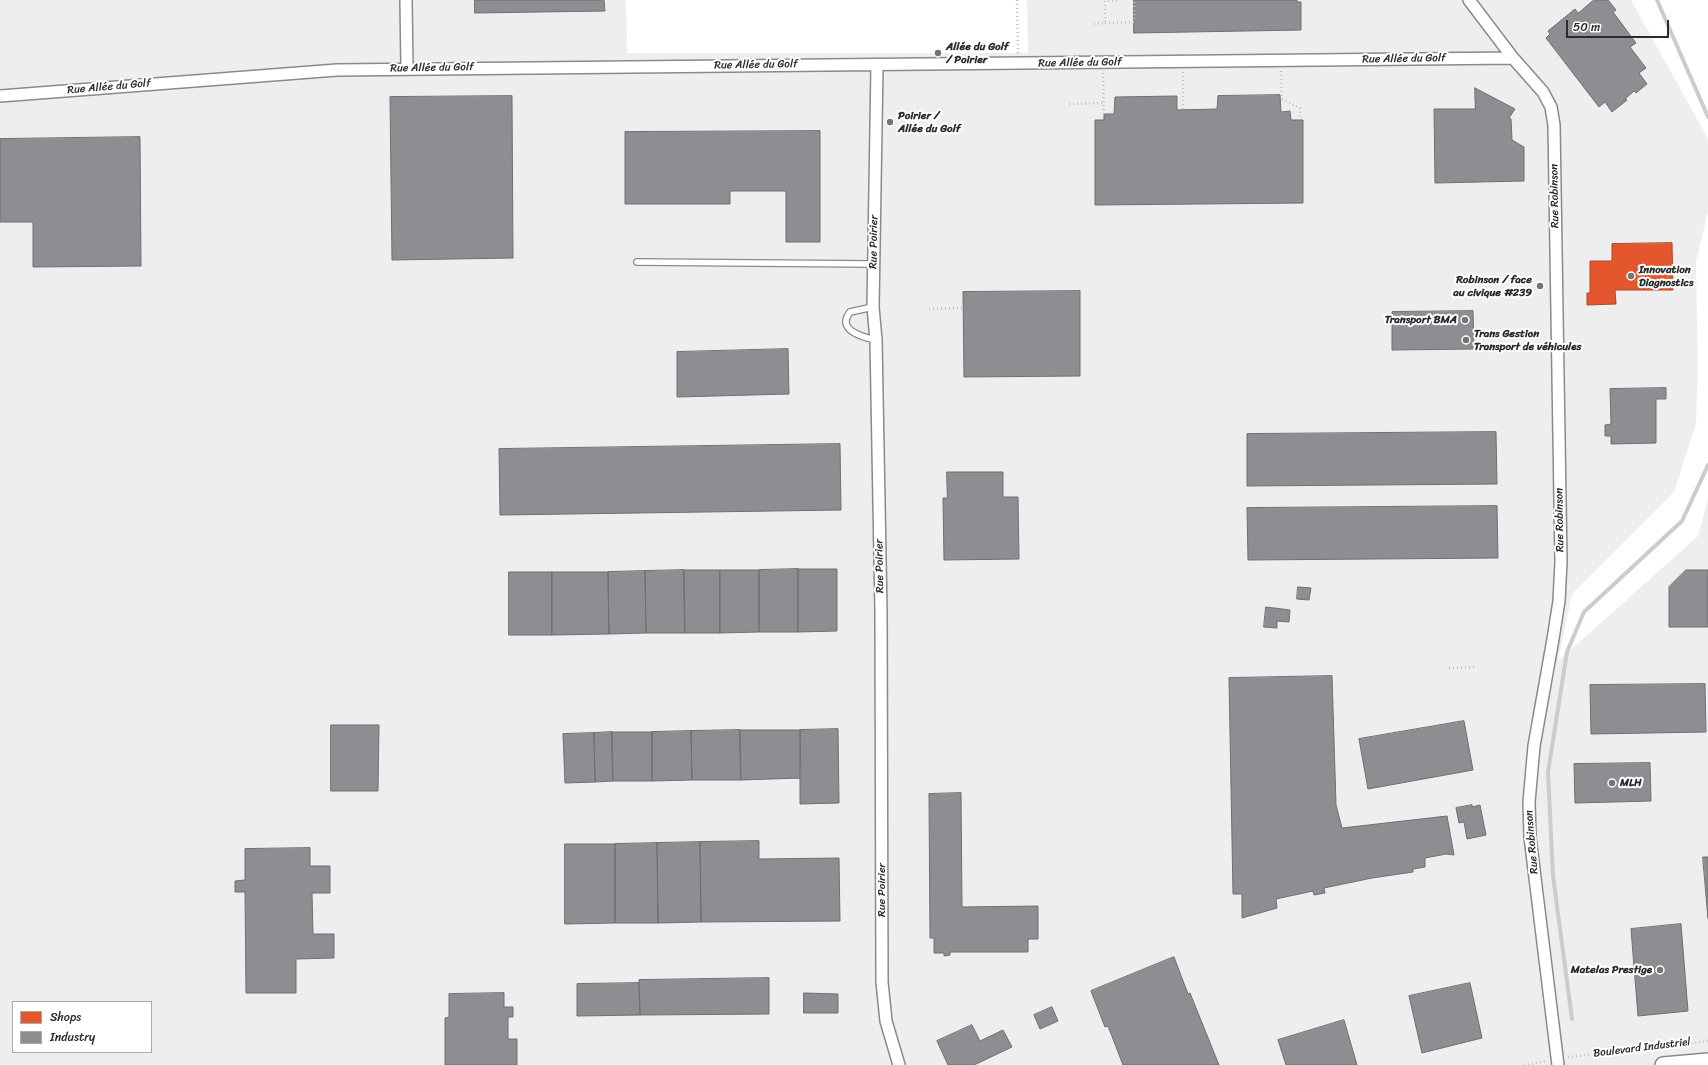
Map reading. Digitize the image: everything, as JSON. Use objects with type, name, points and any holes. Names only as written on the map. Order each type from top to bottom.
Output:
[{"type":"street","points":[[406,0],[408,68]]},
{"type":"street","name":"Rue Robinson","points":[[1469,0],[1513,58],[1543,92],[1551,107],[1554,125],[1561,562],[1558,609],[1534,746],[1529,802],[1530,836],[1558,1065]]},
{"type":"street","name":"Rue Allée du Golf","points":[[0,96],[294,73],[408,68],[877,65],[1513,58]]},
{"type":"street","name":"Rue Poirier","points":[[877,65],[873,308],[876,340],[881,612],[882,982],[886,1021],[900,1065]]},
{"type":"street","name":"Boulevard Industriel","points":[[1663,1065],[1708,1060]]},
{"type":"lane","points":[[637,262],[874,264]]},
{"type":"lane","points":[[873,308],[850,312],[846,319],[846,324],[848,328],[858,335],[876,340]]},
{"type":"path","points":[[1017,0],[1018,63]]},
{"type":"path","points":[[1105,23],[1105,1],[1120,0]]},
{"type":"path","points":[[1094,24],[1134,22],[1134,0]]},
{"type":"path","points":[[1281,60],[1282,99],[1300,108],[1300,120]]},
{"type":"path","points":[[1103,62],[1104,114]]},
{"type":"path","points":[[1183,62],[1183,110]]},
{"type":"path","points":[[1069,104],[1104,103]]},
{"type":"path","points":[[929,309],[963,308]]},
{"type":"path","points":[[1449,668],[1474,667]]},
{"type":"path","name":"Boulevard Industriel","points":[[1576,1056],[1708,1041]]},
{"type":"path","points":[[1524,1065],[1540,1062]]},
{"type":"shaded area","points":[[0,0],[626,0],[627,53],[1028,53],[1027,0],[1631,0],[1708,139],[1708,212],[1696,262],[1698,368],[1696,424],[1674,492],[1572,594],[1558,661],[1698,536],[1708,499],[1708,1065],[0,1065]]},
{"type":"building: Shops","name":"Innovation Diagnostics","points":[[1672,243],[1673,290],[1615,290],[1616,304],[1587,305],[1587,293],[1590,293],[1590,261],[1612,261],[1612,244]]},
{"type":"building: Industry","points":[[475,0],[604,0],[605,11],[475,13]]},
{"type":"building: Industry","points":[[1134,0],[1297,0],[1297,2],[1301,2],[1301,30],[1134,33]]},
{"type":"building: Industry","points":[[1594,0],[1608,0],[1616,10],[1613,12],[1636,43],[1630,47],[1646,68],[1639,73],[1647,84],[1636,93],[1634,91],[1625,99],[1627,100],[1612,112],[1605,102],[1599,107],[1546,38],[1550,34],[1548,31],[1575,9],[1578,13]]},
{"type":"building: Industry","points":[[1475,88],[1515,109],[1509,118],[1511,119],[1512,140],[1524,147],[1524,181],[1435,183],[1434,109],[1475,109]]},
{"type":"building: Industry","points":[[1280,95],[1281,112],[1290,111],[1291,120],[1303,120],[1303,203],[1095,205],[1095,120],[1104,120],[1104,114],[1114,114],[1115,97],[1177,96],[1177,110],[1217,109],[1218,96]]},
{"type":"building: Industry","points":[[512,96],[513,258],[392,260],[390,97]]},
{"type":"building: Industry","points":[[820,131],[820,242],[786,242],[786,191],[730,191],[730,204],[625,204],[625,132]]},
{"type":"building: Industry","points":[[140,137],[141,266],[33,267],[33,222],[0,222],[0,139]]},
{"type":"building: Industry","points":[[1080,291],[1080,376],[964,377],[963,292]]},
{"type":"building: Industry","points":[[1473,311],[1474,349],[1392,350],[1392,312]]},
{"type":"building: Industry","points":[[788,349],[789,394],[677,397],[677,352]]},
{"type":"building: Industry","points":[[1666,388],[1666,399],[1656,399],[1656,443],[1611,444],[1611,436],[1605,436],[1605,425],[1611,424],[1610,389]]},
{"type":"building: Industry","points":[[1496,432],[1497,484],[1247,486],[1247,434]]},
{"type":"building: Industry","points":[[840,444],[841,510],[500,515],[499,449]]},
{"type":"building: Industry","points":[[947,472],[1003,472],[1003,497],[1018,497],[1019,559],[944,560],[943,498],[947,498]]},
{"type":"building: Industry","points":[[1497,506],[1498,558],[1248,560],[1247,508]]},
{"type":"building: Industry","points":[[798,569],[837,569],[837,631],[798,632]]},
{"type":"building: Industry","points":[[798,569],[798,632],[759,632],[759,570]]},
{"type":"building: Industry","points":[[684,570],[720,570],[720,633],[685,633]]},
{"type":"building: Industry","points":[[684,570],[685,633],[646,633],[645,571]]},
{"type":"building: Industry","points":[[720,570],[759,570],[759,632],[720,633]]},
{"type":"building: Industry","points":[[1686,570],[1708,570],[1708,627],[1669,627],[1669,587]]},
{"type":"building: Industry","points":[[645,571],[646,633],[609,634],[608,572]]},
{"type":"building: Industry","points":[[509,572],[552,572],[552,635],[509,635]]},
{"type":"building: Industry","points":[[552,572],[608,572],[609,634],[552,635]]},
{"type":"building: Industry","points":[[1298,587],[1311,588],[1309,600],[1297,599]]},
{"type":"building: Industry","points":[[1266,607],[1290,610],[1289,622],[1277,621],[1277,628],[1264,627]]},
{"type":"building: Industry","points":[[1332,676],[1336,805],[1342,828],[1447,816],[1454,855],[1446,854],[1425,858],[1425,867],[1413,869],[1413,872],[1372,878],[1324,888],[1325,893],[1314,895],[1313,891],[1276,899],[1277,908],[1242,918],[1242,894],[1233,894],[1229,678]]},
{"type":"building: Industry","points":[[1705,684],[1706,732],[1591,734],[1590,685]]},
{"type":"building: Industry","points":[[1464,721],[1473,770],[1368,789],[1359,739]]},
{"type":"building: Industry","points":[[331,725],[379,725],[378,791],[331,791]]},
{"type":"building: Industry","points":[[838,729],[839,803],[800,804],[800,730]]},
{"type":"building: Industry","points":[[740,730],[800,730],[801,778],[741,780]]},
{"type":"building: Industry","points":[[740,730],[741,780],[692,780],[691,731]]},
{"type":"building: Industry","points":[[691,731],[692,780],[652,781],[652,732]]},
{"type":"building: Industry","points":[[612,732],[652,732],[652,781],[613,781]]},
{"type":"building: Industry","points":[[612,732],[613,781],[595,782],[594,733]]},
{"type":"building: Industry","points":[[594,733],[595,782],[565,783],[563,734]]},
{"type":"building: Industry","name":"MLH","points":[[1650,763],[1651,801],[1575,803],[1574,764]]},
{"type":"building: Industry","points":[[961,793],[962,907],[1038,906],[1038,939],[1028,939],[1028,952],[950,952],[950,955],[944,956],[944,953],[934,953],[934,938],[930,938],[929,794]]},
{"type":"building: Industry","points":[[1472,805],[1472,807],[1480,805],[1486,835],[1467,839],[1464,822],[1459,823],[1456,808]]},
{"type":"building: Industry","points":[[759,841],[759,859],[839,858],[840,921],[701,922],[700,842]]},
{"type":"building: Industry","points":[[700,842],[701,922],[658,923],[657,843]]},
{"type":"building: Industry","points":[[657,843],[658,923],[615,923],[615,844]]},
{"type":"building: Industry","points":[[565,844],[615,844],[615,923],[565,924]]},
{"type":"building: Industry","points":[[310,848],[310,866],[330,866],[330,893],[312,893],[313,934],[334,934],[334,958],[296,959],[296,993],[246,993],[245,892],[235,892],[235,881],[245,880],[245,849]]},
{"type":"building: Industry","points":[[1703,857],[1708,857],[1708,918]]},
{"type":"building: Industry","name":"Matelas Prestige","points":[[1681,924],[1688,1011],[1638,1016],[1631,929]]},
{"type":"building: Industry","points":[[1174,957],[1188,994],[1190,993],[1219,1065],[1123,1065],[1108,1026],[1105,1027],[1091,991]]},
{"type":"building: Industry","points":[[769,978],[769,1014],[640,1015],[639,980]]},
{"type":"building: Industry","points":[[639,983],[640,1015],[577,1016],[577,984]]},
{"type":"building: Industry","points":[[1470,983],[1482,1038],[1422,1053],[1409,996]]},
{"type":"building: Industry","points":[[504,993],[504,1007],[513,1007],[513,1017],[508,1017],[508,1039],[517,1039],[517,1065],[445,1065],[445,1018],[449,1017],[449,994]]},
{"type":"building: Industry","points":[[804,993],[838,994],[838,1013],[804,1013]]},
{"type":"building: Industry","points":[[1052,1007],[1058,1021],[1040,1029],[1034,1015]]},
{"type":"building: Industry","points":[[1344,1020],[1357,1065],[1286,1065],[1278,1040]]},
{"type":"building: Industry","points":[[972,1025],[980,1041],[1003,1030],[1012,1047],[974,1065],[948,1065],[937,1041]]},
{"type":"waterway","points":[[1657,0],[1708,117]]},
{"type":"waterway","points":[[1572,1019],[1553,876],[1548,772],[1567,652],[1584,612],[1682,521],[1708,465]]},
{"type":"place","name":"Allée du Golf / Poirier","points":[[938,53]]},
{"type":"place","name":"Poirier / Allée du Golf","points":[[890,122]]},
{"type":"place","name":"Innovation Diagnostics","points":[[1631,276]]},
{"type":"place","name":"Robinson / face au civique #239","points":[[1540,286]]},
{"type":"place","name":"Transport BMA","points":[[1465,320]]},
{"type":"place","name":"Trans Gestion Transport de véhicules","points":[[1466,340]]},
{"type":"place","name":"MLH","points":[[1612,783]]},
{"type":"place","name":"Matelas Prestige","points":[[1660,970]]}]
